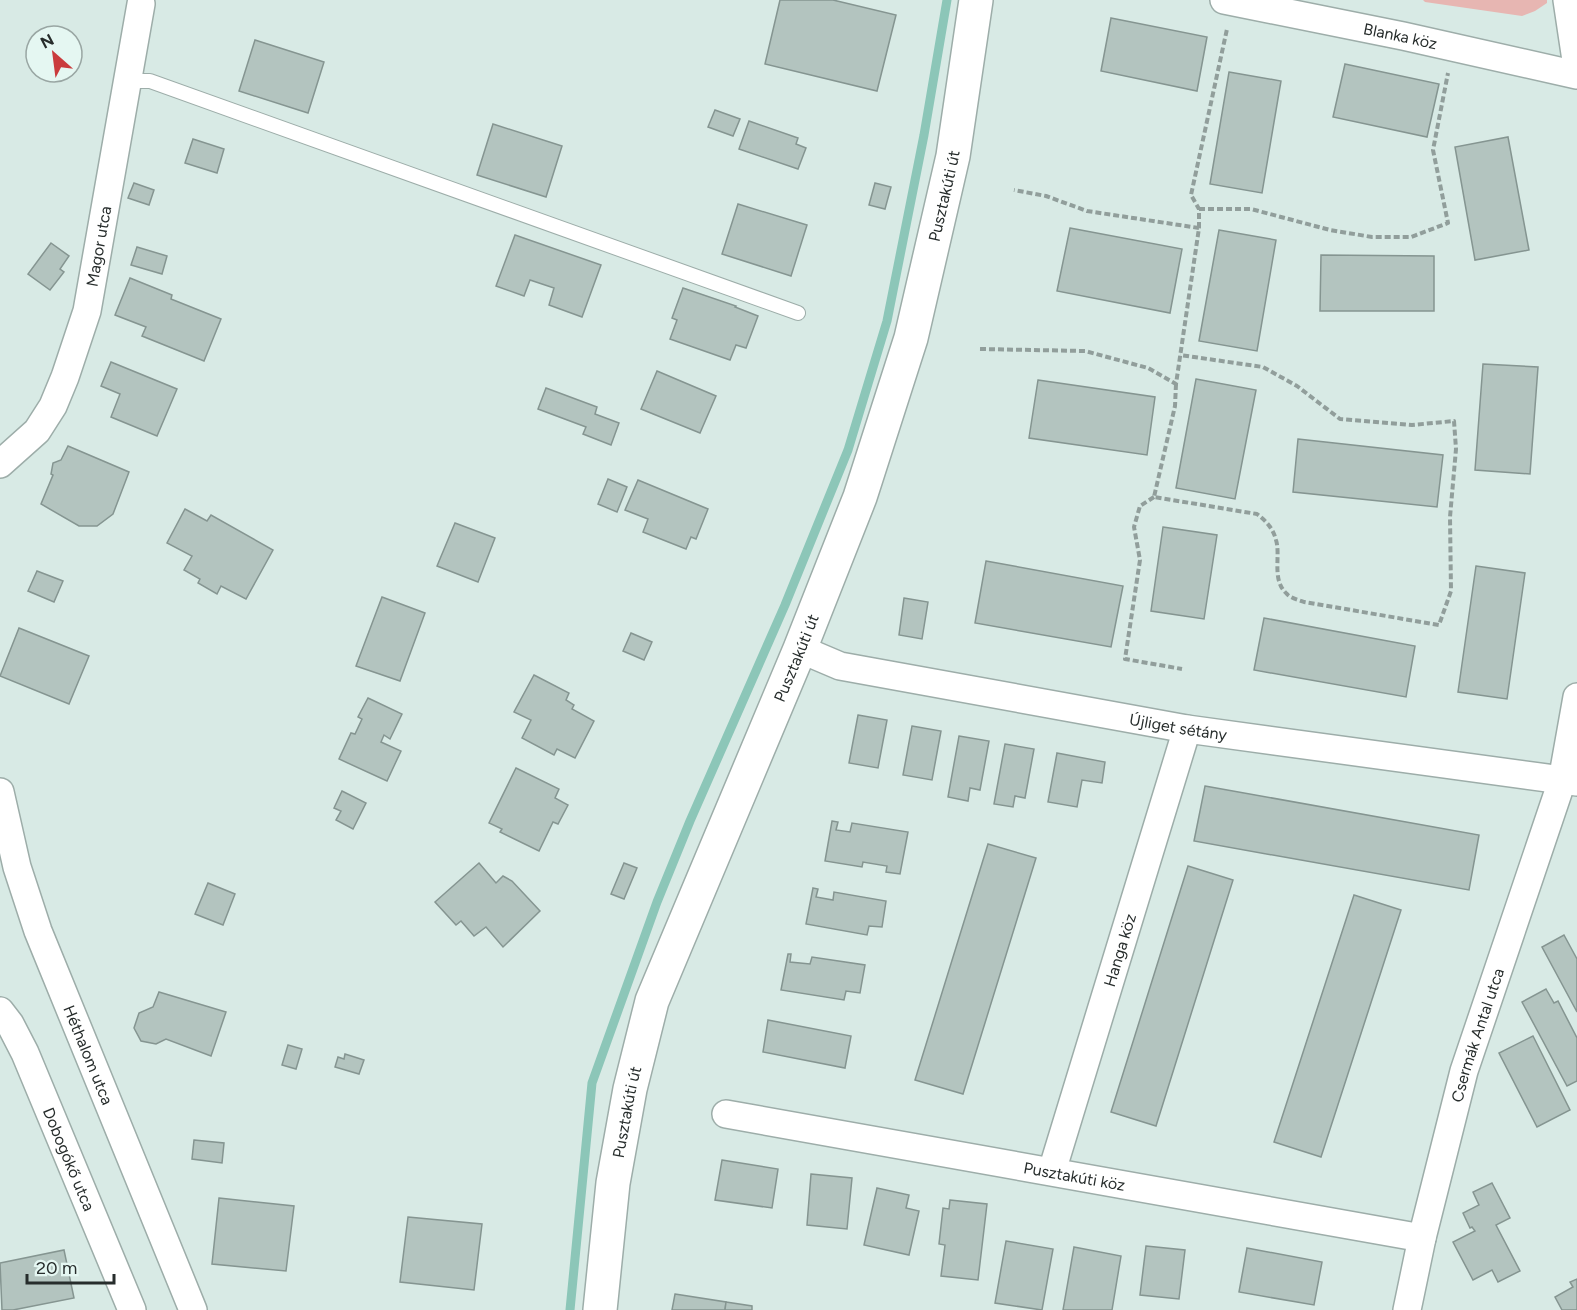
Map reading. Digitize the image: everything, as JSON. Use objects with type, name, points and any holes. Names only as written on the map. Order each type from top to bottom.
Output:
[{"type":"street","name":"Pusztakúti út","points":[[600,1310],[613,1183],[630,1089],[652,1001],[800,649],[860,497],[911,338],[952,156],[976,0]]},
{"type":"street","points":[[1567,0],[1577,67]]},
{"type":"street","name":"Blanka köz","points":[[1228,1],[1453,46],[1577,75]]},
{"type":"street","name":"Magor utca","points":[[0,464],[37,431],[53,406],[87,311],[141,3]]},
{"type":"street","name":"Újliget sétány","points":[[800,649],[840,666],[1187,729],[1569,781]]},
{"type":"street","name":"Csermák Antal utca","points":[[1407,1310],[1422,1238],[1464,1071],[1569,781],[1577,697]]},
{"type":"street","name":"Hanga köz","points":[[1052,1171],[1187,729]]},
{"type":"street","name":"Héthalom utca","points":[[0,792],[17,867],[38,931],[192,1310]]},
{"type":"street","name":"Dobogókő utca","points":[[0,1011],[10,1024],[25,1053],[132,1310]]},
{"type":"street","name":"Pusztakúti köz","points":[[726,1114],[1422,1238]]},
{"type":"lane","points":[[127,81],[150,81],[798,313]]},
{"type":"path","points":[[1154,497],[1175,406],[1176,384],[1199,228],[1199,209],[1191,195],[1228,1]]},
{"type":"path","points":[[1199,209],[1251,209],[1330,230],[1372,237],[1411,237],[1448,223],[1433,150],[1453,46]]},
{"type":"path","points":[[1014,190],[1047,196],[1087,211],[1199,228]]},
{"type":"path","points":[[980,349],[1085,351],[1148,368],[1176,384]]},
{"type":"path","points":[[1180,355],[1263,367],[1297,386],[1340,419],[1412,425],[1454,421],[1456,449],[1450,517],[1451,591],[1439,625],[1304,602],[1287,595],[1279,581],[1276,561],[1277,541],[1269,524],[1257,514],[1154,497],[1140,506],[1134,527],[1140,560],[1125,660],[1182,669]]},
{"type":"shaded area","points":[[1423,0],[1547,0],[1547,3],[1522,16]]},
{"type":"building","points":[[780,0],[833,0],[896,15],[877,91],[765,64]]},
{"type":"building","points":[[1111,18],[1207,37],[1197,91],[1101,71]]},
{"type":"building","points":[[255,40],[324,62],[308,113],[239,91]]},
{"type":"building","points":[[1345,64],[1439,84],[1427,137],[1333,117]]},
{"type":"building","points":[[1229,72],[1281,81],[1262,193],[1210,184]]},
{"type":"building","points":[[715,110],[740,119],[733,136],[708,127]]},
{"type":"building","points":[[749,121],[798,138],[796,144],[806,148],[798,169],[739,149]]},
{"type":"building","points":[[493,124],[562,146],[546,197],[477,175]]},
{"type":"building","points":[[1508,137],[1529,250],[1475,260],[1455,147]]},
{"type":"building","points":[[193,139],[224,149],[217,173],[185,163]]},
{"type":"building","points":[[134,183],[154,190],[149,205],[128,198]]},
{"type":"building","points":[[875,183],[891,187],[885,209],[869,205]]},
{"type":"building","points":[[738,204],[807,225],[791,276],[722,254]]},
{"type":"building","points":[[1070,228],[1182,249],[1170,313],[1057,291]]},
{"type":"building","points":[[1219,230],[1276,240],[1257,351],[1199,341]]},
{"type":"building","points":[[515,235],[601,265],[582,317],[549,305],[554,288],[530,280],[524,296],[496,286]]},
{"type":"building","points":[[51,243],[69,256],[60,269],[64,272],[50,290],[28,274]]},
{"type":"building","points":[[137,247],[167,256],[162,274],[131,265]]},
{"type":"building","points":[[1321,255],[1434,256],[1434,311],[1320,311]]},
{"type":"building","points":[[130,278],[172,295],[171,299],[221,319],[204,361],[142,336],[146,327],[115,315]]},
{"type":"building","points":[[683,288],[758,316],[746,348],[736,345],[730,360],[670,339],[677,320],[672,318]]},
{"type":"building","points":[[111,362],[177,389],[157,436],[111,417],[120,394],[101,386]]},
{"type":"building","points":[[1483,364],[1538,367],[1530,474],[1475,470]]},
{"type":"building","points":[[657,371],[716,396],[700,433],[641,409]]},
{"type":"building","points":[[1196,379],[1256,390],[1235,499],[1176,488]]},
{"type":"building","points":[[1038,380],[1155,397],[1147,455],[1029,438]]},
{"type":"building","points":[[546,388],[597,407],[595,414],[619,423],[611,445],[583,434],[586,427],[538,409]]},
{"type":"building","points":[[1298,439],[1443,455],[1437,507],[1293,492]]},
{"type":"building","points":[[68,446],[129,472],[113,514],[97,526],[79,526],[41,504],[53,475],[51,474],[53,463],[61,460]]},
{"type":"building","points":[[608,479],[627,487],[617,512],[598,504]]},
{"type":"building","points":[[638,480],[708,509],[696,539],[691,537],[686,549],[643,532],[648,519],[625,510]]},
{"type":"building","points":[[185,509],[207,521],[211,515],[273,550],[246,599],[221,586],[217,594],[198,583],[200,579],[184,570],[192,556],[167,543]]},
{"type":"building","points":[[455,523],[495,538],[478,582],[437,566]]},
{"type":"building","points":[[1163,527],[1217,535],[1204,619],[1151,611]]},
{"type":"building","points":[[986,561],[1123,586],[1111,647],[975,623]]},
{"type":"building","points":[[1476,566],[1525,573],[1507,699],[1458,692]]},
{"type":"building","points":[[37,571],[63,581],[54,602],[28,591]]},
{"type":"building","points":[[382,597],[425,613],[400,681],[356,666]]},
{"type":"building","points":[[904,598],[928,602],[922,639],[899,635]]},
{"type":"building","points":[[1264,618],[1415,646],[1406,697],[1254,670]]},
{"type":"building","points":[[19,628],[89,656],[69,704],[0,676]]},
{"type":"building","points":[[631,633],[652,642],[644,660],[623,651]]},
{"type":"building","points":[[534,675],[569,693],[566,700],[574,705],[572,709],[594,721],[575,758],[557,749],[554,755],[522,738],[531,720],[514,712]]},
{"type":"building","points":[[368,698],[402,714],[390,739],[384,735],[381,742],[401,751],[387,781],[339,759],[351,733],[355,734],[362,719],[358,717]]},
{"type":"building","points":[[858,715],[887,720],[878,768],[849,763]]},
{"type":"building","points":[[912,726],[941,731],[932,780],[903,775]]},
{"type":"building","points":[[959,736],[989,741],[980,790],[970,788],[968,801],[948,797]]},
{"type":"building","points":[[1005,744],[1034,749],[1025,798],[1015,796],[1013,807],[994,804]]},
{"type":"building","points":[[1057,753],[1105,762],[1102,783],[1082,780],[1077,807],[1048,802]]},
{"type":"building","points":[[516,768],[559,789],[555,798],[568,805],[558,824],[553,822],[539,851],[500,832],[502,829],[489,823]]},
{"type":"building","points":[[1205,786],[1479,835],[1469,890],[1194,841]]},
{"type":"building","points":[[342,791],[366,803],[353,829],[336,820],[341,811],[334,808]]},
{"type":"building","points":[[832,821],[838,822],[836,830],[850,832],[852,823],[908,832],[900,874],[886,872],[887,866],[863,862],[862,867],[825,861]]},
{"type":"building","points":[[988,844],[1036,858],[963,1094],[915,1080]]},
{"type":"building","points":[[479,863],[496,883],[503,876],[512,881],[540,911],[503,947],[486,927],[474,936],[461,921],[456,925],[435,902]]},
{"type":"building","points":[[624,863],[637,868],[624,899],[611,894]]},
{"type":"building","points":[[1188,866],[1233,880],[1156,1126],[1111,1112]]},
{"type":"building","points":[[208,883],[235,894],[223,925],[195,914]]},
{"type":"building","points":[[813,888],[818,889],[816,897],[833,900],[834,892],[886,901],[882,927],[869,926],[867,935],[806,924]]},
{"type":"building","points":[[1354,895],[1401,910],[1321,1157],[1274,1142]]},
{"type":"building","points":[[1564,935],[1577,959],[1577,1012],[1542,947]]},
{"type":"building","points":[[788,954],[791,954],[790,962],[810,964],[812,957],[865,965],[860,993],[846,991],[844,1000],[781,990]]},
{"type":"building","points":[[1546,989],[1554,1003],[1558,1001],[1577,1038],[1577,1081],[1567,1086],[1522,1002]]},
{"type":"building","points":[[159,992],[226,1012],[211,1056],[166,1039],[156,1044],[141,1041],[134,1028],[139,1013],[153,1007]]},
{"type":"building","points":[[768,1020],[851,1036],[845,1068],[763,1052]]},
{"type":"building","points":[[1533,1036],[1570,1110],[1537,1127],[1499,1053]]},
{"type":"building","points":[[288,1045],[302,1049],[296,1069],[282,1065]]},
{"type":"building","points":[[345,1054],[364,1060],[359,1074],[335,1067],[338,1057],[344,1059]]},
{"type":"building","points":[[194,1140],[224,1143],[222,1163],[192,1159]]},
{"type":"building","points":[[722,1160],[778,1169],[772,1208],[715,1200]]},
{"type":"building","points":[[811,1174],[852,1178],[847,1229],[807,1225]]},
{"type":"building","points":[[1492,1183],[1510,1218],[1496,1225],[1520,1271],[1498,1282],[1492,1270],[1473,1280],[1453,1242],[1475,1231],[1472,1227],[1470,1228],[1463,1213],[1479,1205],[1473,1192]]},
{"type":"building","points":[[877,1188],[909,1195],[906,1208],[919,1211],[909,1255],[864,1245]]},
{"type":"building","points":[[219,1198],[294,1206],[286,1271],[212,1264]]},
{"type":"building","points":[[950,1200],[987,1204],[978,1280],[941,1276],[945,1245],[939,1244],[943,1208],[949,1209]]},
{"type":"building","points":[[408,1217],[482,1224],[474,1290],[400,1282]]},
{"type":"building","points":[[1006,1241],[1053,1249],[1042,1310],[995,1303]]},
{"type":"building","points":[[1146,1246],[1185,1250],[1179,1299],[1140,1295]]},
{"type":"building","points":[[1074,1247],[1121,1256],[1112,1310],[1063,1310]]},
{"type":"building","points":[[1247,1248],[1322,1262],[1314,1305],[1239,1292]]},
{"type":"building","points":[[64,1250],[74,1298],[13,1310],[2,1310],[0,1263]]},
{"type":"building","points":[[1577,1279],[1577,1310],[1562,1310],[1555,1297],[1573,1287],[1570,1282]]},
{"type":"building","points":[[675,1294],[726,1302],[725,1310],[672,1310]]},
{"type":"building","points":[[726,1302],[752,1306],[752,1310],[725,1310]]},
{"type":"waterway","points":[[570,1310],[592,1083],[657,902],[785,605],[848,450],[887,321],[924,135],[947,0]]}]
